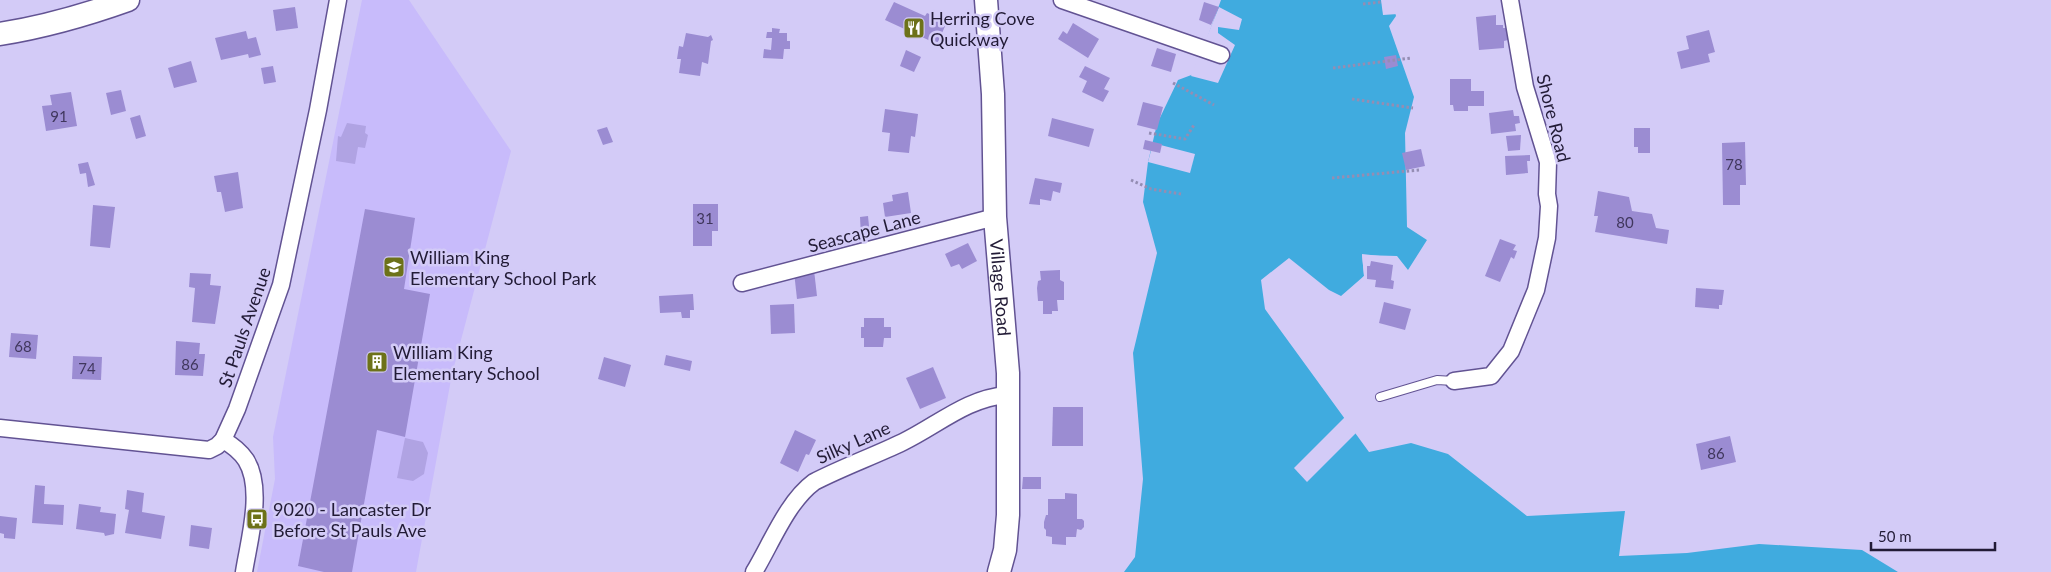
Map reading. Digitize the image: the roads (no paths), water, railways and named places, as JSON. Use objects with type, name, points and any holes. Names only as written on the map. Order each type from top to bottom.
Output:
[{"type":"street","points":[[0,34],[36,28],[71,19],[128,0]]},
{"type":"street","name":"St Pauls Avenue","points":[[223,440],[237,410],[284,273],[318,110],[338,0]]},
{"type":"street","name":"Village Road","points":[[986,0],[994,94],[995,217],[1008,365],[1008,515],[1006,550],[999,572]]},
{"type":"street","points":[[1062,0],[1221,55]]},
{"type":"street","name":"Shore Road","points":[[1454,381],[1491,376],[1511,351],[1536,290],[1547,238],[1549,206],[1547,194],[1548,162],[1525,87],[1510,0]]},
{"type":"street","name":"Seascape Lane","points":[[742,283],[995,217]]},
{"type":"street","name":"Silky Lane","points":[[754,572],[797,500],[806,488],[814,482],[901,443],[969,404],[987,398],[1007,395]]},
{"type":"street","points":[[0,428],[209,450],[223,440],[241,453],[253,476],[255,497],[244,572]]},
{"type":"lane","points":[[1380,397],[1437,380],[1454,381]]},
{"type":"water","points":[[1221,0],[1392,0],[1396,16],[1389,26],[1414,97],[1405,133],[1407,227],[1427,240],[1408,270],[1397,256],[1362,255],[1364,276],[1341,296],[1329,290],[1289,258],[1261,280],[1265,309],[1369,452],[1411,443],[1448,454],[1527,516],[1625,511],[1619,556],[1687,553],[1759,544],[1862,550],[1898,572],[1124,572],[1135,557],[1143,479],[1133,353],[1157,253],[1143,202],[1148,162],[1157,124],[1178,80],[1194,74]]},
{"type":"place","name":"Herring Cove Quickway","points":[[914,28]]},
{"type":"place","name":"William King Elementary School Park","points":[[394,267]]},
{"type":"place","name":"William King Elementary School","points":[[377,362]]},
{"type":"place","name":"9020 - Lancaster Dr Before St Pauls Ave","points":[[257,519]]}]
